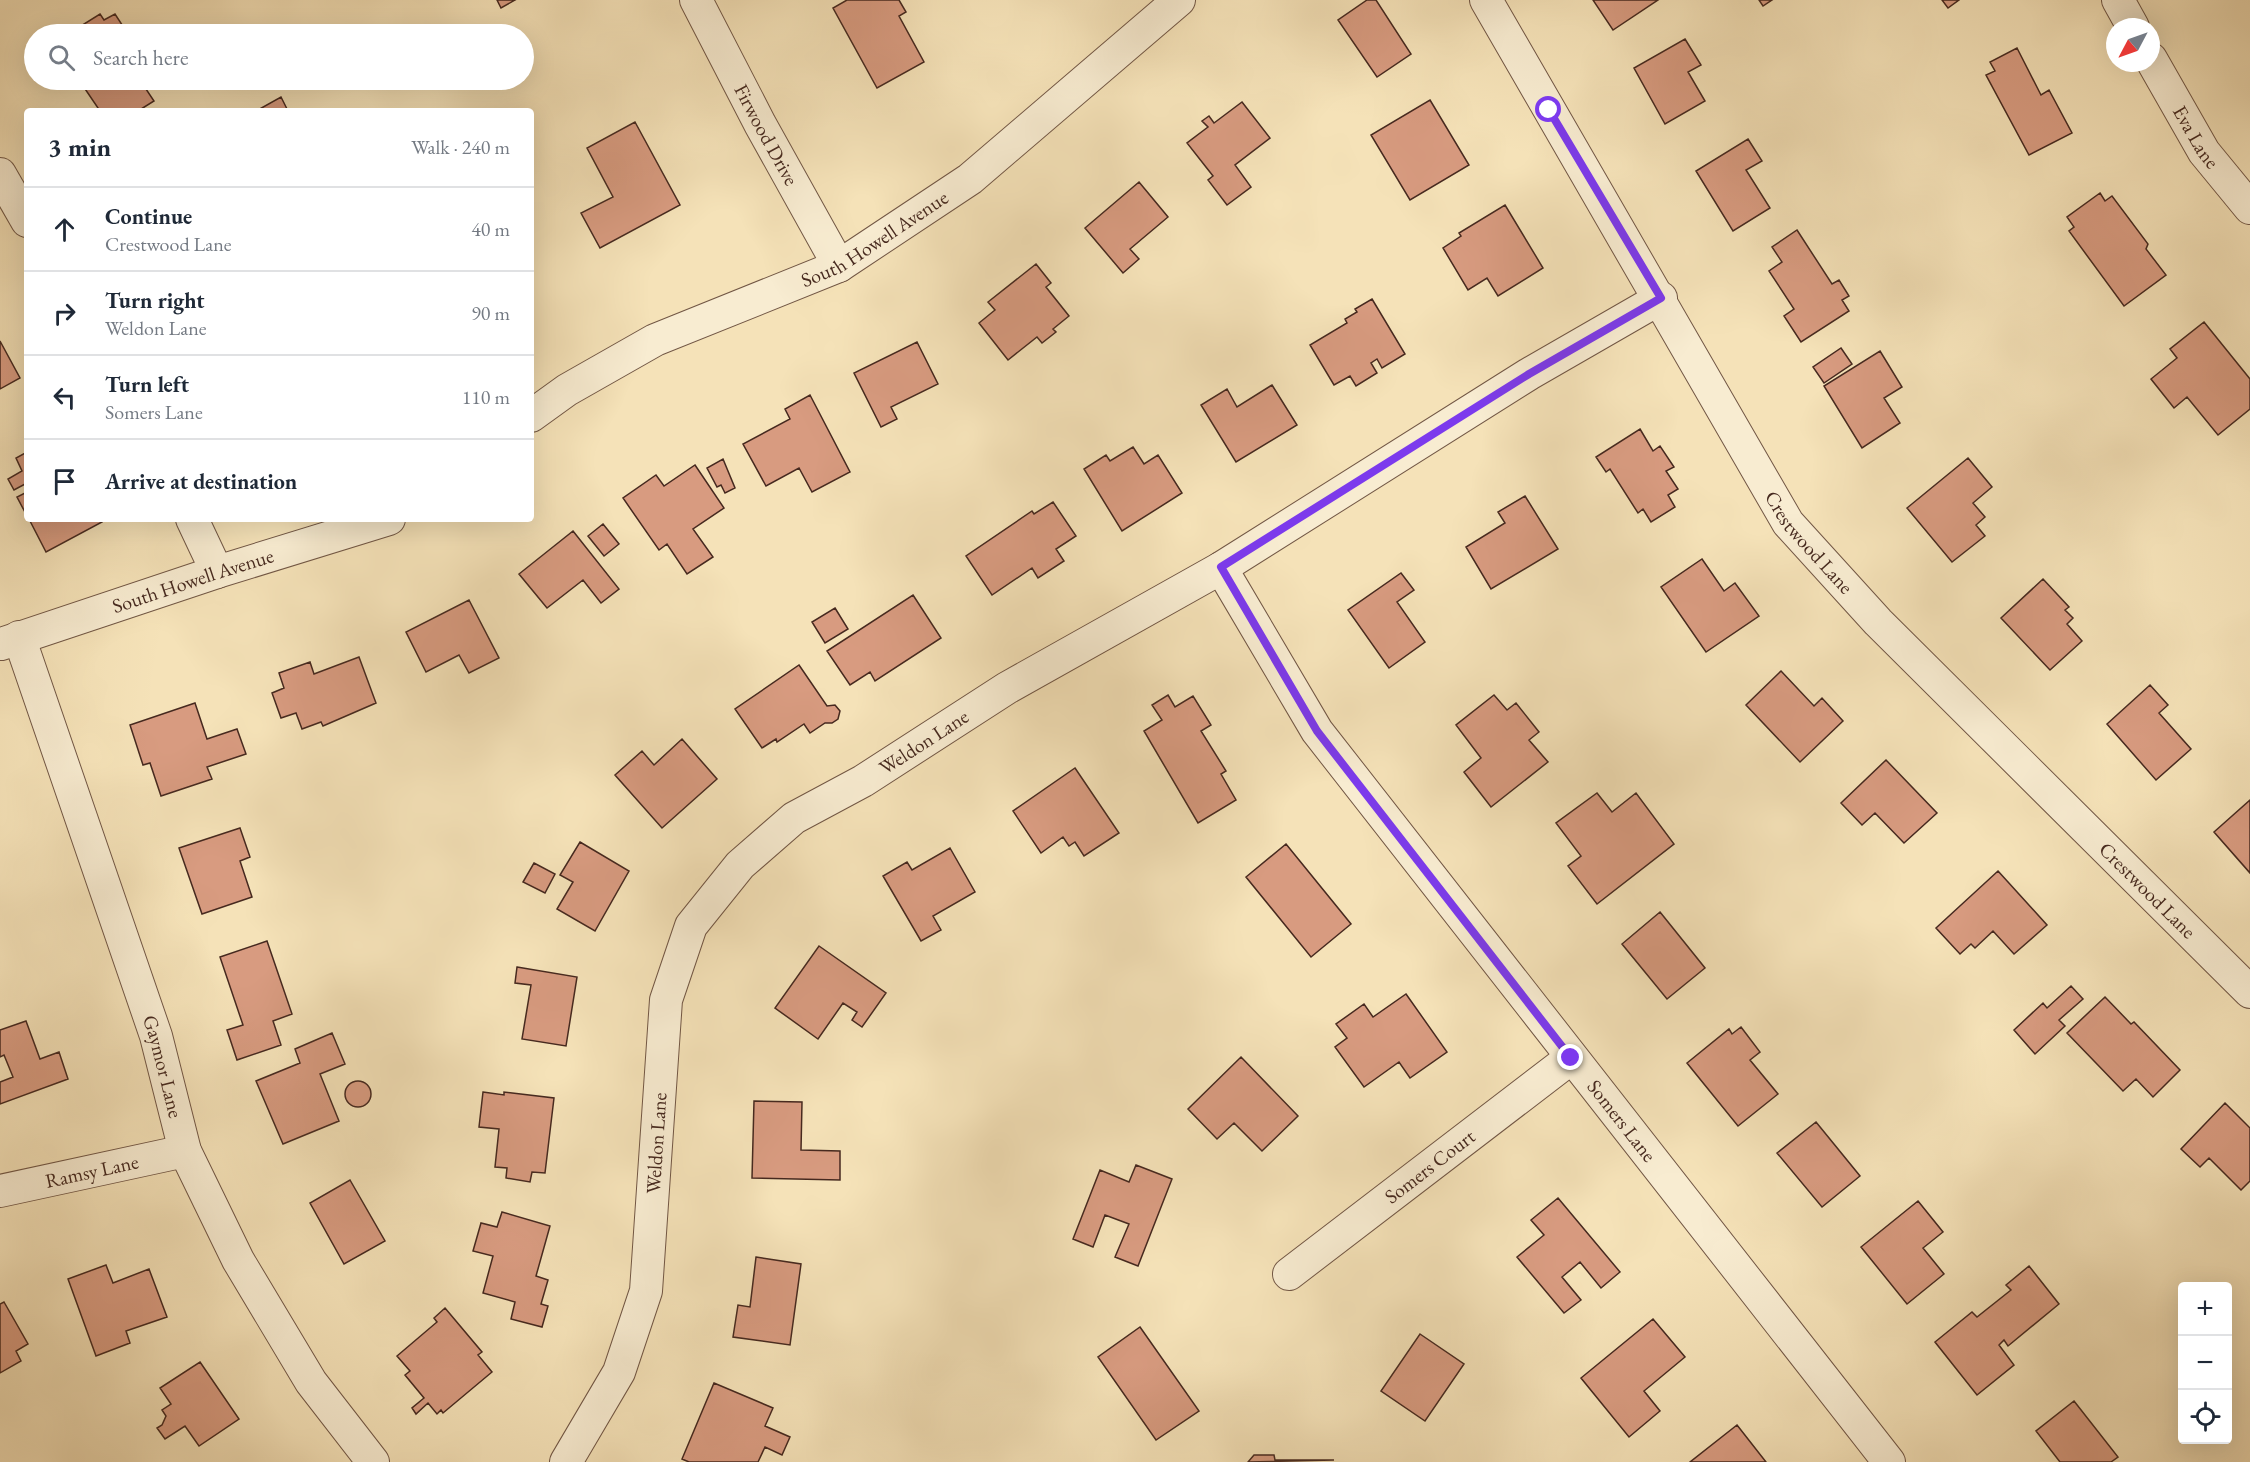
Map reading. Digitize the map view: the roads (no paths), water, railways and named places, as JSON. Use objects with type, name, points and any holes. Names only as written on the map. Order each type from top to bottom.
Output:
[{"type":"street","name":"Firwood Drive","points":[[696,0],[760,124],[839,266]]},
{"type":"street","name":"South Howell Avenue","points":[[534,414],[567,390],[656,340],[839,266],[970,179],[1179,0]]},
{"type":"street","name":"Crestwood Lane","points":[[1486,0],[1661,298],[1788,523],[1878,622],[2250,992]]},
{"type":"street","points":[[2118,0],[2128,18]]},
{"type":"street","name":"Eva Lane","points":[[2158,72],[2204,152],[2250,208]]},
{"type":"street","points":[[0,174],[24,216]]},
{"type":"street","name":"Weldon Lane","points":[[566,1462],[619,1372],[646,1291],[666,1000],[691,926],[740,865],[794,818],[863,781],[1007,688],[1221,567],[1529,374],[1661,298]]},
{"type":"street","points":[[193,522],[217,572]]},
{"type":"street","name":"South Howell Avenue","points":[[10,641],[217,572],[379,522]]},
{"type":"street","name":"Somers Lane","points":[[1221,567],[1317,731],[1889,1462]]},
{"type":"street","name":"Gaymor Lane","points":[[10,641],[156,1036],[185,1151],[238,1260],[311,1382],[373,1462]]},
{"type":"street","name":"Somers Court","points":[[1289,1274],[1571,1058]]},
{"type":"street","name":"Ramsy Lane","points":[[0,1191],[185,1151]]}]
